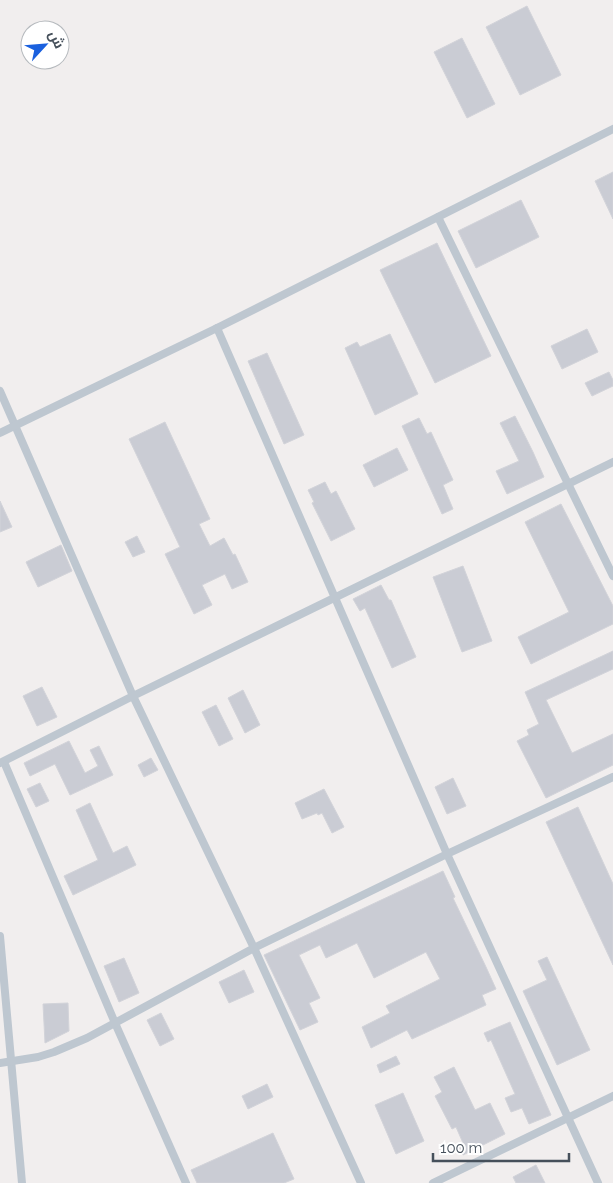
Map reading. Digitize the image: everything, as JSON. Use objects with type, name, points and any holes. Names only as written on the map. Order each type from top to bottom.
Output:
[{"type":"street","points":[[0,433],[217,328],[613,129]]},
{"type":"street","points":[[438,217],[613,576]]},
{"type":"street","points":[[217,328],[447,854],[598,1183]]},
{"type":"street","points":[[0,391],[133,696],[254,948],[361,1183]]},
{"type":"street","points":[[186,1183],[2,762],[334,597],[613,462]]},
{"type":"street","points":[[0,1063],[38,1058],[87,1038],[254,948],[613,776]]},
{"type":"street","points":[[0,936],[22,1183]]},
{"type":"street","points":[[433,1183],[613,1096]]},
{"type":"building","points":[[527,6],[561,75],[520,95],[486,27]]},
{"type":"building","points":[[462,38],[495,104],[467,118],[434,52]]},
{"type":"building","points":[[613,172],[613,219],[595,181]]},
{"type":"building","points":[[521,200],[539,237],[476,268],[458,231]]},
{"type":"building","points":[[437,243],[491,356],[435,383],[380,270]]},
{"type":"building","points":[[587,329],[598,352],[562,369],[551,346]]},
{"type":"building","points":[[390,334],[418,394],[375,415],[345,348],[357,342],[360,347]]},
{"type":"building","points":[[267,353],[304,435],[284,444],[248,361]]},
{"type":"building","points":[[609,372],[613,380],[613,386],[592,396],[585,383]]},
{"type":"building","points":[[515,416],[544,477],[507,494],[496,471],[519,461],[500,423]]},
{"type":"building","points":[[419,418],[427,434],[431,432],[453,480],[443,485],[453,509],[442,514],[402,426]]},
{"type":"building","points":[[165,422],[210,519],[199,524],[210,546],[224,538],[233,555],[235,554],[248,582],[232,589],[225,574],[202,585],[212,605],[194,614],[165,554],[180,547],[129,439]]},
{"type":"building","points":[[397,448],[408,470],[374,487],[363,465]]},
{"type":"building","points":[[325,482],[331,494],[336,491],[355,529],[331,541],[312,503],[314,502],[308,490]]},
{"type":"building","points":[[0,501],[12,527],[0,532]]},
{"type":"building","points":[[561,504],[613,606],[613,624],[531,664],[518,637],[569,612],[525,522]]},
{"type":"building","points":[[137,536],[145,552],[133,557],[125,542]]},
{"type":"building","points":[[61,545],[72,571],[38,587],[26,562]]},
{"type":"building","points":[[463,566],[492,641],[462,652],[433,577]]},
{"type":"building","points":[[381,585],[389,600],[391,600],[416,657],[392,668],[365,608],[360,611],[353,599]]},
{"type":"building","points":[[613,651],[613,669],[546,700],[572,753],[613,734],[613,765],[546,798],[517,741],[529,735],[527,730],[539,724],[525,692]]},
{"type":"building","points":[[42,687],[57,717],[37,726],[23,696]]},
{"type":"building","points":[[243,690],[260,725],[245,733],[228,698]]},
{"type":"building","points":[[216,705],[233,739],[219,746],[202,712]]},
{"type":"building","points":[[69,741],[85,773],[98,766],[90,750],[99,746],[113,775],[70,795],[55,764],[30,776],[24,763]]},
{"type":"building","points":[[151,758],[158,770],[144,777],[138,765]]},
{"type":"building","points":[[453,778],[466,806],[447,814],[435,787]]},
{"type":"building","points":[[40,783],[49,801],[36,807],[27,789]]},
{"type":"building","points":[[324,789],[344,827],[332,833],[322,813],[302,819],[295,803]]},
{"type":"building","points":[[90,803],[113,853],[127,846],[136,865],[73,895],[64,876],[98,860],[76,810]]},
{"type":"building","points":[[578,807],[613,884],[613,965],[546,822]]},
{"type":"building","points":[[443,871],[455,897],[453,898],[496,989],[482,995],[486,1005],[412,1039],[407,1030],[371,1048],[362,1027],[390,1013],[386,1006],[440,979],[426,952],[374,978],[357,943],[326,958],[320,945],[299,955],[320,998],[309,1003],[318,1022],[300,1030],[264,955]]},
{"type":"building","points":[[547,957],[590,1050],[557,1065],[523,991],[547,980],[538,961]]},
{"type":"building","points":[[124,958],[139,993],[119,1002],[104,966]]},
{"type":"building","points":[[244,970],[254,992],[229,1003],[219,982]]},
{"type":"building","points":[[68,1003],[69,1031],[45,1043],[43,1004]]},
{"type":"building","points":[[161,1013],[174,1039],[160,1046],[147,1020]]},
{"type":"building","points":[[510,1022],[551,1115],[529,1124],[522,1108],[511,1112],[505,1098],[515,1094],[491,1040],[488,1042],[484,1033]]},
{"type":"building","points":[[396,1056],[400,1064],[380,1073],[377,1065]]},
{"type":"building","points":[[454,1067],[475,1110],[490,1103],[505,1134],[463,1155],[458,1145],[463,1143],[456,1127],[452,1129],[435,1096],[442,1092],[434,1077]]},
{"type":"building","points":[[267,1084],[273,1097],[248,1109],[242,1096]]},
{"type":"building","points":[[403,1093],[424,1141],[396,1154],[375,1105]]},
{"type":"building","points":[[273,1133],[294,1179],[284,1183],[197,1183],[191,1170]]},
{"type":"building","points":[[536,1165],[545,1183],[516,1183],[513,1177]]}]
